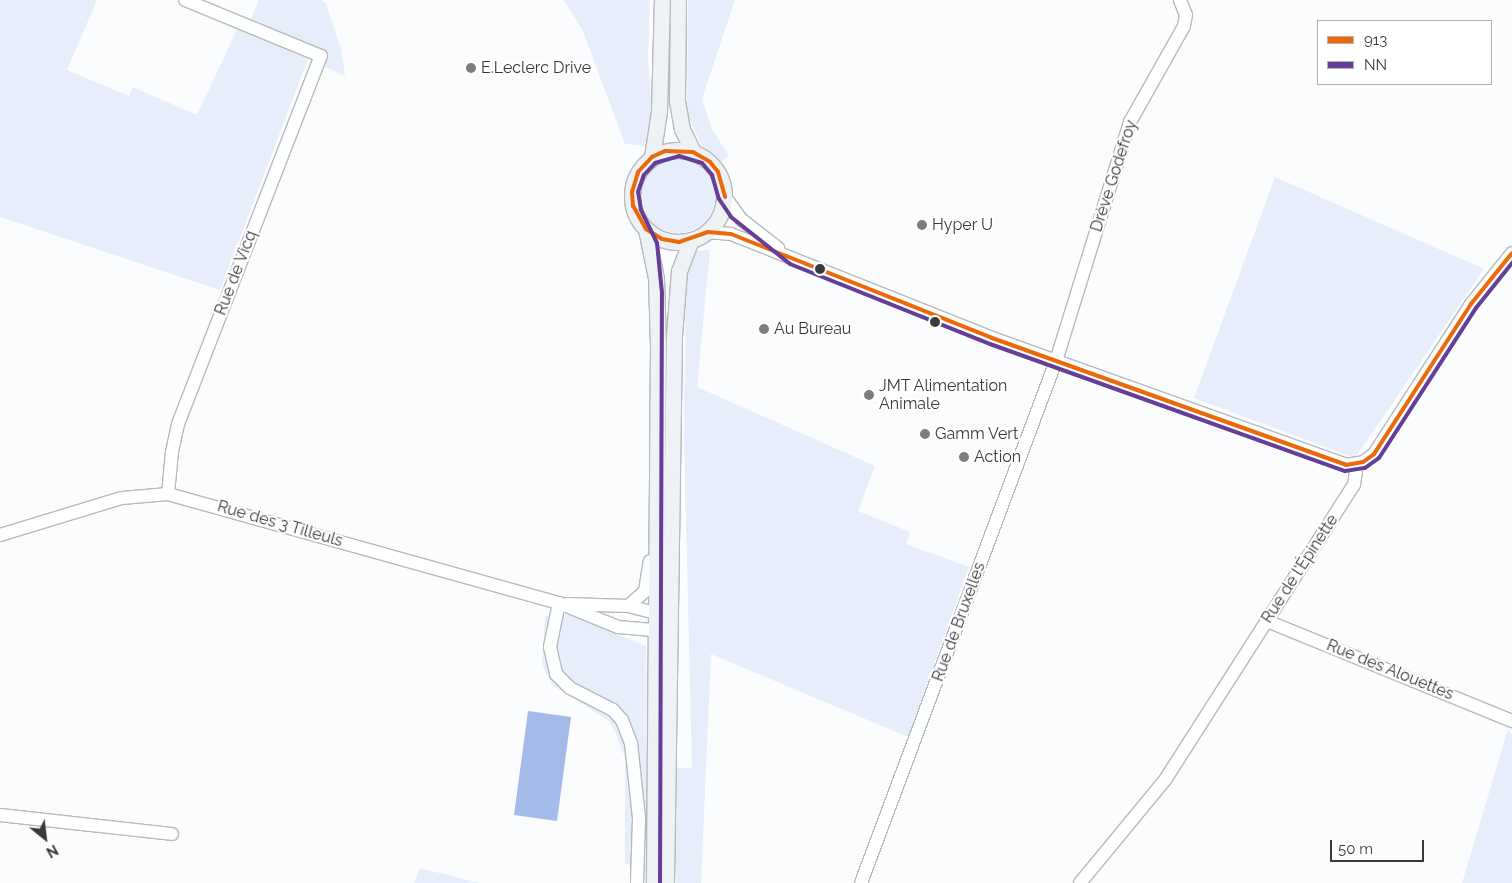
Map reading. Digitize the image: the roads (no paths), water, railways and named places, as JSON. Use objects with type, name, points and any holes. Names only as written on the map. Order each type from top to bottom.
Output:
[{"type":"main road","points":[[652,157],[660,102],[662,0]]},
{"type":"main road","points":[[678,0],[677,101],[682,129],[693,152]]},
{"type":"main road","points":[[646,230],[667,241],[691,240],[708,232],[721,214],[724,197],[718,172],[705,158],[693,152],[672,150],[652,157],[638,172],[632,192],[635,212],[646,230],[652,252],[656,293],[657,509],[663,623],[666,883]]},
{"type":"main road","points":[[654,883],[675,307],[680,263],[691,240]]},
{"type":"street","name":"Rue de Vicq","points":[[168,494],[172,452],[178,424],[321,56],[185,0]]},
{"type":"street","name":"Drève Godefroy","points":[[1056,361],[1130,122],[1184,26],[1186,15],[1180,0]]},
{"type":"street","points":[[724,197],[748,225],[792,258]]},
{"type":"street","points":[[708,232],[731,234],[937,317],[1329,461],[1357,464],[1369,459],[1378,449],[1472,304],[1512,253]]},
{"type":"street","name":"Rue de Bruxelles","points":[[861,883],[1056,361]]},
{"type":"street","name":"Rue de l'Épinette","points":[[1080,883],[1156,792],[1354,485],[1357,464]]},
{"type":"street","name":"Rue des 3 Tilleuls","points":[[0,535],[128,497],[168,494],[560,603],[618,627],[663,623]]},
{"type":"street","points":[[628,606],[642,596],[647,585],[657,509]]},
{"type":"street","points":[[560,603],[550,647],[556,674],[570,688],[613,710],[622,720],[631,743],[639,818],[637,883]]},
{"type":"street","name":"Rue des 3 Tilleuls","points":[[560,603],[628,606],[663,623]]},
{"type":"street","name":"Rue des Alouettes","points":[[1267,621],[1512,721]]},
{"type":"street","points":[[0,815],[172,834]]},
{"type":"water","points":[[528,711],[571,717],[557,821],[514,815]]},
{"type":"place","name":"E.Leclerc Drive","points":[[471,68]]},
{"type":"place","name":"Hyper U","points":[[922,225]]},
{"type":"place","name":"Au Bureau","points":[[764,329]]},
{"type":"place","name":"JMT Alimentation Animale","points":[[869,395]]},
{"type":"place","name":"Gamm Vert","points":[[925,434]]},
{"type":"place","name":"Action","points":[[964,457]]}]
